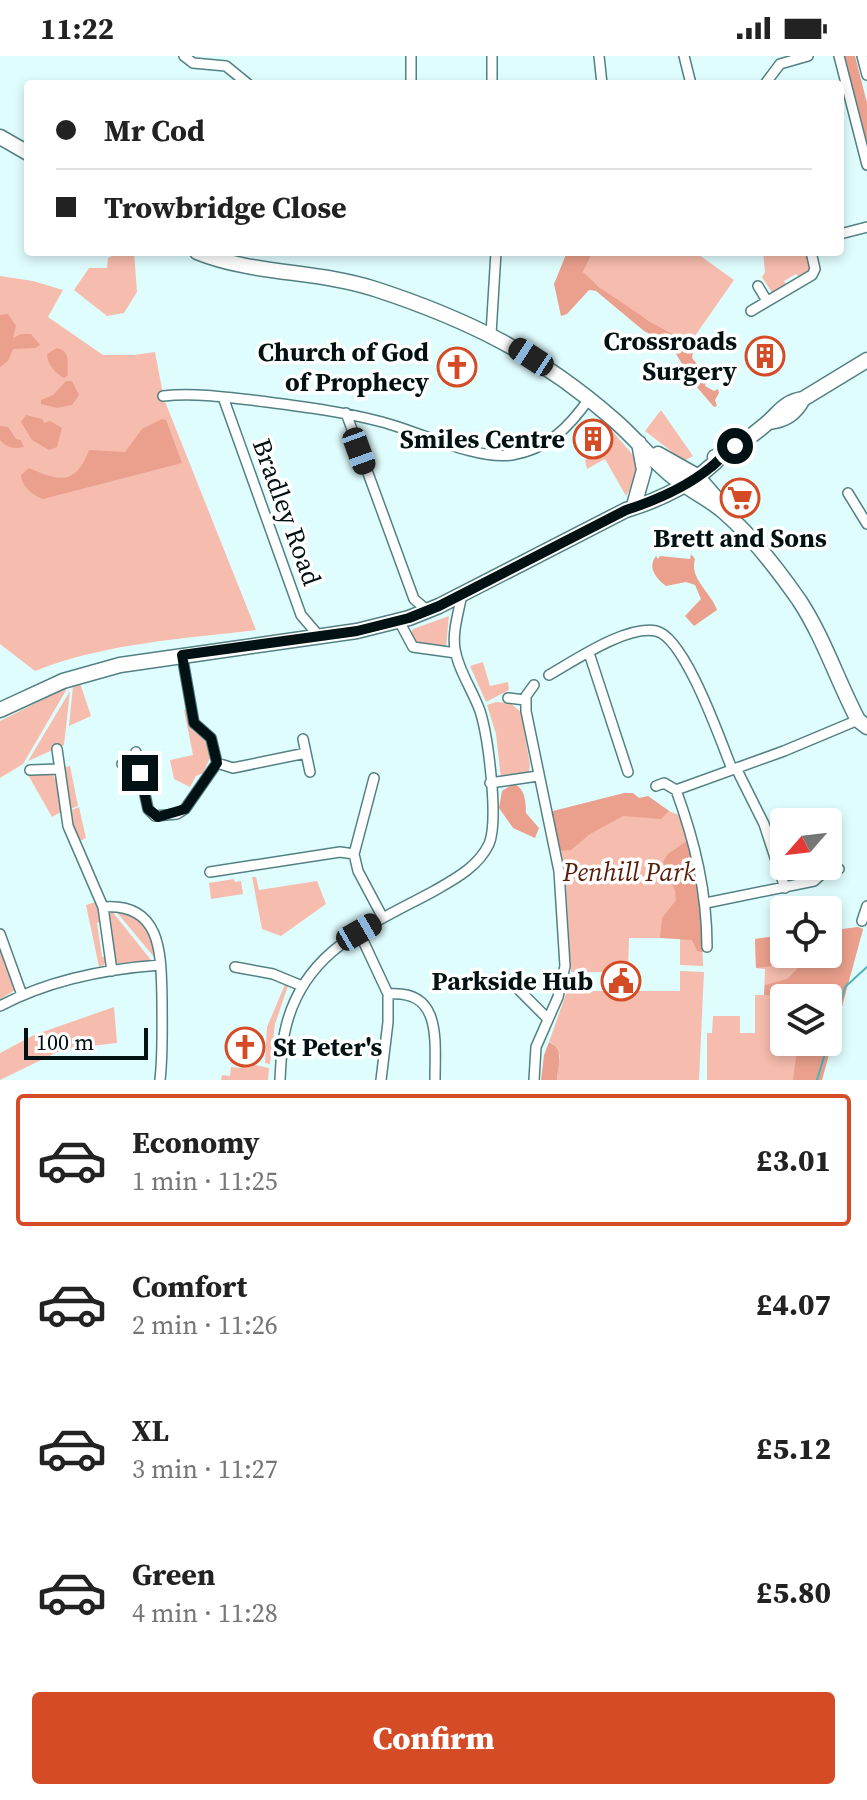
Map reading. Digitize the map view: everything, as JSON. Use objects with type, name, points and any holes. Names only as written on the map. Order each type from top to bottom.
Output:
[{"type":"main road","points":[[0,137],[24,151]]},
{"type":"main road","points":[[210,256],[246,267],[312,274],[357,283],[491,334],[531,357],[589,399],[641,444],[715,496]]},
{"type":"main road","points":[[0,710],[71,678],[129,663],[357,631],[428,611],[630,506],[644,504],[769,422],[782,421],[798,410],[803,399],[866,362]]},
{"type":"main road","points":[[630,506],[644,470],[641,444]]},
{"type":"main road","points":[[721,456],[713,483],[715,496],[723,511]]},
{"type":"main road","points":[[686,477],[723,511],[772,565],[801,603],[862,723]]},
{"type":"street","points":[[184,56],[193,63],[231,68],[244,80]]},
{"type":"street","points":[[411,56],[411,80]]},
{"type":"street","points":[[492,56],[492,80]]},
{"type":"street","points":[[599,56],[602,80]]},
{"type":"street","points":[[684,56],[690,80]]},
{"type":"street","points":[[768,80],[780,64],[808,56]]},
{"type":"street","points":[[839,56],[867,165]]},
{"type":"street","points":[[862,56],[867,75]]},
{"type":"street","points":[[844,233],[867,227]]},
{"type":"street","points":[[491,334],[496,256]]},
{"type":"street","points":[[812,256],[815,272]]},
{"type":"street","points":[[815,272],[826,277]]},
{"type":"street","points":[[751,311],[815,272]]},
{"type":"street","points":[[758,286],[767,301]]},
{"type":"street","points":[[163,396],[223,397],[346,413],[406,428],[480,453],[508,455],[532,449],[552,439],[571,424],[589,399]]},
{"type":"street","name":"Bradley Road","points":[[223,397],[301,615],[319,636]]},
{"type":"street","points":[[346,413],[414,599],[428,611]]},
{"type":"street","points":[[848,493],[867,524]]},
{"type":"street","points":[[280,1080],[286,1026],[302,986],[326,955],[359,932],[456,879],[481,857],[492,831],[485,726],[456,653],[455,637],[462,594]]},
{"type":"street","points":[[399,621],[413,647],[456,653]]},
{"type":"street","points":[[549,675],[589,653],[639,632],[656,631],[665,635],[696,682],[734,769],[764,824],[785,888]]},
{"type":"street","points":[[589,653],[628,772]]},
{"type":"street","points":[[122,764],[137,756],[148,809],[158,817],[185,809],[217,763],[211,738],[194,723],[182,655]]},
{"type":"street","points":[[534,685],[525,700],[559,871],[565,972],[536,1047],[534,1080]]},
{"type":"street","points":[[508,698],[525,700]]},
{"type":"street","points":[[676,790],[862,723]]},
{"type":"street","points":[[303,739],[310,772]]},
{"type":"street","points":[[57,749],[71,835],[103,907],[112,971]]},
{"type":"street","points":[[217,763],[233,768],[306,753]]},
{"type":"street","points":[[30,770],[59,769]]},
{"type":"street","points":[[490,783],[538,776]]},
{"type":"street","points":[[374,778],[354,854],[358,871],[383,918]]},
{"type":"street","points":[[656,786],[664,783],[676,790],[694,842],[706,903],[707,947]]},
{"type":"street","points":[[210,872],[340,852],[354,854]]},
{"type":"street","points":[[706,903],[815,880]]},
{"type":"street","points":[[103,907],[122,906],[147,921],[158,942],[163,1037],[160,1080]]},
{"type":"street","points":[[862,921],[867,906]]},
{"type":"street","points":[[359,932],[388,994],[381,1080]]},
{"type":"street","points":[[0,934],[22,995]]},
{"type":"street","points":[[0,1006],[66,980],[160,965]]},
{"type":"street","points":[[235,967],[273,974],[302,986]]},
{"type":"street","points":[[509,980],[548,1019]]},
{"type":"street","points":[[388,994],[411,994],[423,1001],[430,1011],[435,1080]]},
{"type":"green space","points":[[134,256],[137,292],[124,313],[107,316],[74,290],[89,268],[107,268],[108,258]]},
{"type":"green space","points":[[591,256],[701,256],[734,280],[690,343],[633,311],[583,272]]},
{"type":"green space","points":[[763,256],[808,256],[810,271],[800,278],[796,274],[784,281],[787,286],[773,294],[762,277],[765,272]]},
{"type":"green space","points":[[0,276],[63,290],[48,317],[103,355],[155,352],[164,399],[256,630],[116,648],[35,671],[0,644]]},
{"type":"green space","points":[[661,410],[693,456],[684,461],[645,431]]},
{"type":"green space","points":[[610,426],[637,464],[637,472],[626,496],[605,459],[587,469],[585,461]]},
{"type":"green space","points":[[449,616],[446,647],[416,644],[410,635],[413,629]]},
{"type":"green space","points":[[483,662],[490,686],[508,682],[509,690],[486,702],[470,666]]},
{"type":"green space","points":[[80,683],[91,716],[69,726],[73,686]]},
{"type":"green space","points":[[68,687],[23,764],[0,778],[0,721]]},
{"type":"green space","points":[[70,691],[64,745],[28,761]]},
{"type":"green space","points":[[510,703],[521,712],[529,772],[501,779],[496,734],[487,705]]},
{"type":"green space","points":[[184,710],[187,710],[192,730],[207,742],[211,756],[203,773],[196,776],[190,787],[174,779],[170,760],[193,755]]},
{"type":"green space","points":[[70,766],[78,806],[68,810],[62,768]]},
{"type":"green space","points":[[27,773],[52,773],[57,783],[61,812],[52,817]]},
{"type":"green space","name":"Penhill Park","points":[[648,796],[679,815],[698,889],[703,966],[680,965],[680,938],[629,938],[628,972],[571,972],[566,883],[558,841]]},
{"type":"green space","points":[[79,807],[86,838],[78,842],[69,811]]},
{"type":"green space","points":[[252,877],[256,877],[259,890],[317,881],[326,904],[281,936],[262,929]]},
{"type":"green space","points":[[234,879],[235,882],[241,881],[243,894],[211,899],[209,883]]},
{"type":"green space","points":[[99,901],[104,921],[97,923],[102,957],[108,956],[104,965],[99,967],[86,905]]},
{"type":"green space","points":[[114,909],[132,915],[143,924],[156,953],[154,957]]},
{"type":"green space","points":[[111,910],[151,960],[120,964],[113,961],[108,915]]},
{"type":"green space","points":[[842,929],[863,929],[842,1006],[842,984],[770,984],[770,1056],[829,1056],[822,1080],[707,1080],[707,1033],[712,1033],[713,1016],[740,1016],[740,1033],[755,1033],[755,995],[764,995],[765,969],[756,968],[755,939],[770,937],[770,968],[842,968]]},
{"type":"green space","points":[[0,941],[17,989],[0,999]]},
{"type":"green space","points":[[680,971],[704,972],[699,1080],[557,1080],[560,1056],[549,1042],[567,991],[680,991]]},
{"type":"green space","points":[[286,982],[289,983],[275,1024],[270,1064],[265,1063],[267,1027]]},
{"type":"green space","points":[[114,1007],[117,1043],[64,1049],[0,1080],[0,1053],[34,1035]]},
{"type":"green space","points":[[242,1062],[269,1068],[268,1080],[221,1080],[222,1075],[230,1076],[231,1067],[241,1068]]},
{"type":"shaded area","points":[[844,56],[855,56],[867,103],[867,146]]},
{"type":"shaded area","points":[[565,256],[591,256],[583,272],[599,287],[649,321],[694,346],[692,358],[708,376],[705,386],[714,391],[718,389],[717,406],[714,407],[695,385],[676,354],[663,341],[644,331],[596,291],[589,290],[567,314],[561,316],[554,284]]},
{"type":"shaded area","points":[[8,314],[16,326],[13,338],[31,334],[40,345],[13,349],[8,361],[0,367],[0,315]]},
{"type":"shaded area","points":[[57,348],[65,352],[67,358],[68,375],[64,378],[52,368],[47,358],[47,354]]},
{"type":"shaded area","points":[[66,381],[72,381],[79,395],[72,405],[57,408],[41,404],[41,400],[53,395]]},
{"type":"shaded area","points":[[26,415],[42,419],[44,423],[50,421],[62,428],[57,447],[49,450],[32,440],[21,422]]},
{"type":"shaded area","points":[[166,420],[182,463],[43,499],[23,483],[21,475],[29,468],[58,478],[66,477],[78,470],[89,450],[125,452],[142,429]]},
{"type":"shaded area","points":[[0,426],[8,427],[24,447],[11,447],[3,443],[0,440]]},
{"type":"shaded area","points":[[691,554],[695,559],[695,573],[717,610],[694,626],[685,616],[701,599],[695,585],[686,582],[666,586],[656,576],[652,565],[656,556],[658,559],[660,556],[690,559]]},
{"type":"shaded area","points":[[513,784],[522,792],[526,813],[539,828],[535,838],[513,828],[499,808],[502,791]]},
{"type":"shaded area","points":[[633,793],[639,798],[648,796],[669,811],[661,819],[623,816],[590,834],[571,850],[560,851],[555,844],[549,815],[553,811]]},
{"type":"shaded area","points":[[688,840],[702,906],[703,952],[697,951],[692,940],[660,938],[662,918],[676,900],[663,862],[668,854]]},
{"type":"shaded area","points":[[842,929],[863,929],[842,1006],[842,984],[770,984],[770,995],[764,995],[765,985],[787,979],[796,968],[842,968]]},
{"type":"shaded area","points":[[770,937],[770,966],[756,968],[755,939]]},
{"type":"shaded area","points":[[549,1042],[559,1054],[557,1080],[541,1080],[544,1055]]},
{"type":"shaded area","points":[[796,1056],[829,1056],[822,1080],[793,1080]]},
{"type":"waterway","points":[[817,1080],[845,987],[867,967]]},
{"type":"place","name":"Crossroads Surgery","points":[[765,356]]},
{"type":"place","name":"Church of God of Prophecy","points":[[457,367]]},
{"type":"place","name":"Smiles Centre","points":[[593,439]]},
{"type":"place","name":"Brett and Sons","points":[[740,498]]},
{"type":"place","name":"Parkside Hub","points":[[621,981]]},
{"type":"place","name":"St Peter's","points":[[245,1047]]},
{"type":"route","points":[[140,773],[148,809],[158,817],[182,812],[217,763],[211,738],[194,723],[182,655],[357,631],[423,613],[684,484],[713,466],[735,446]]}]
